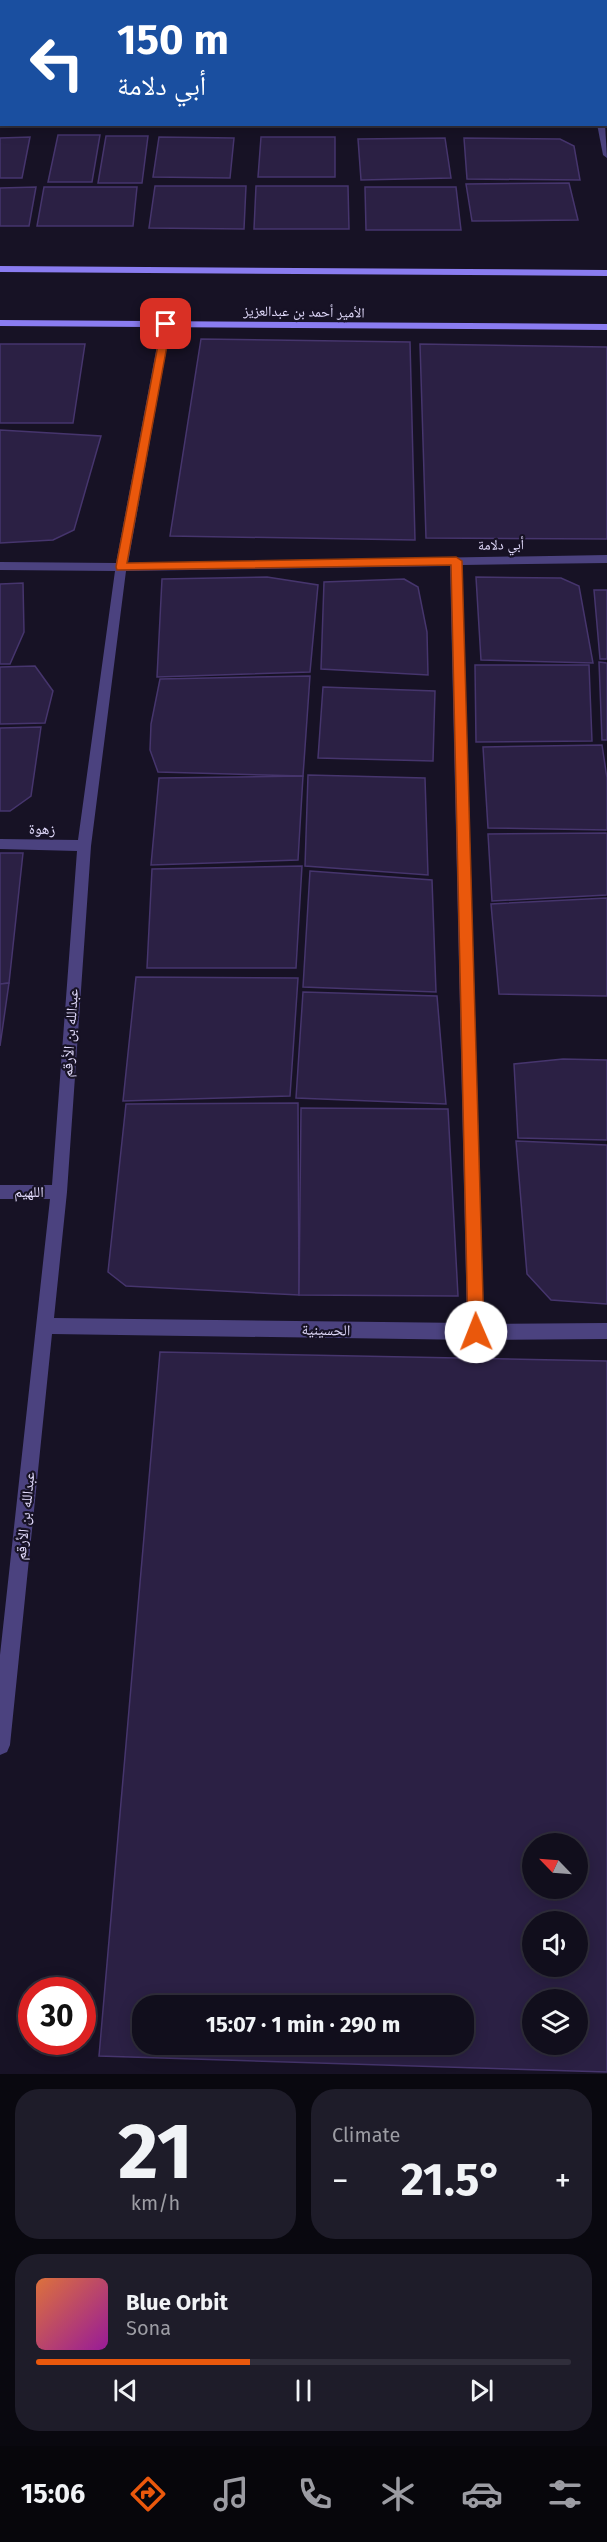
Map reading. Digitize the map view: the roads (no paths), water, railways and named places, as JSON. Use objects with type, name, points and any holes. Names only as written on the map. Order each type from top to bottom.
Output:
[{"type":"street","points":[[601,126],[607,155]]},
{"type":"street","points":[[0,269],[607,273]]},
{"type":"street","name":"الأمير أحمد بن عبدالعزيز","points":[[0,323],[607,327]]},
{"type":"street","name":"عبدالله بن الأرقم","points":[[0,1745],[4,1669],[59,1192],[84,846],[121,567],[166,324]]},
{"type":"street","name":"أبي دلامة","points":[[0,566],[121,567],[607,560]]},
{"type":"street","points":[[456,561],[476,1332]]},
{"type":"street","name":"زهوة","points":[[0,844],[84,846]]},
{"type":"street","name":"اللهيم","points":[[0,1192],[59,1192]]},
{"type":"street","name":"الحسينية","points":[[45,1326],[476,1332],[607,1331]]}]
